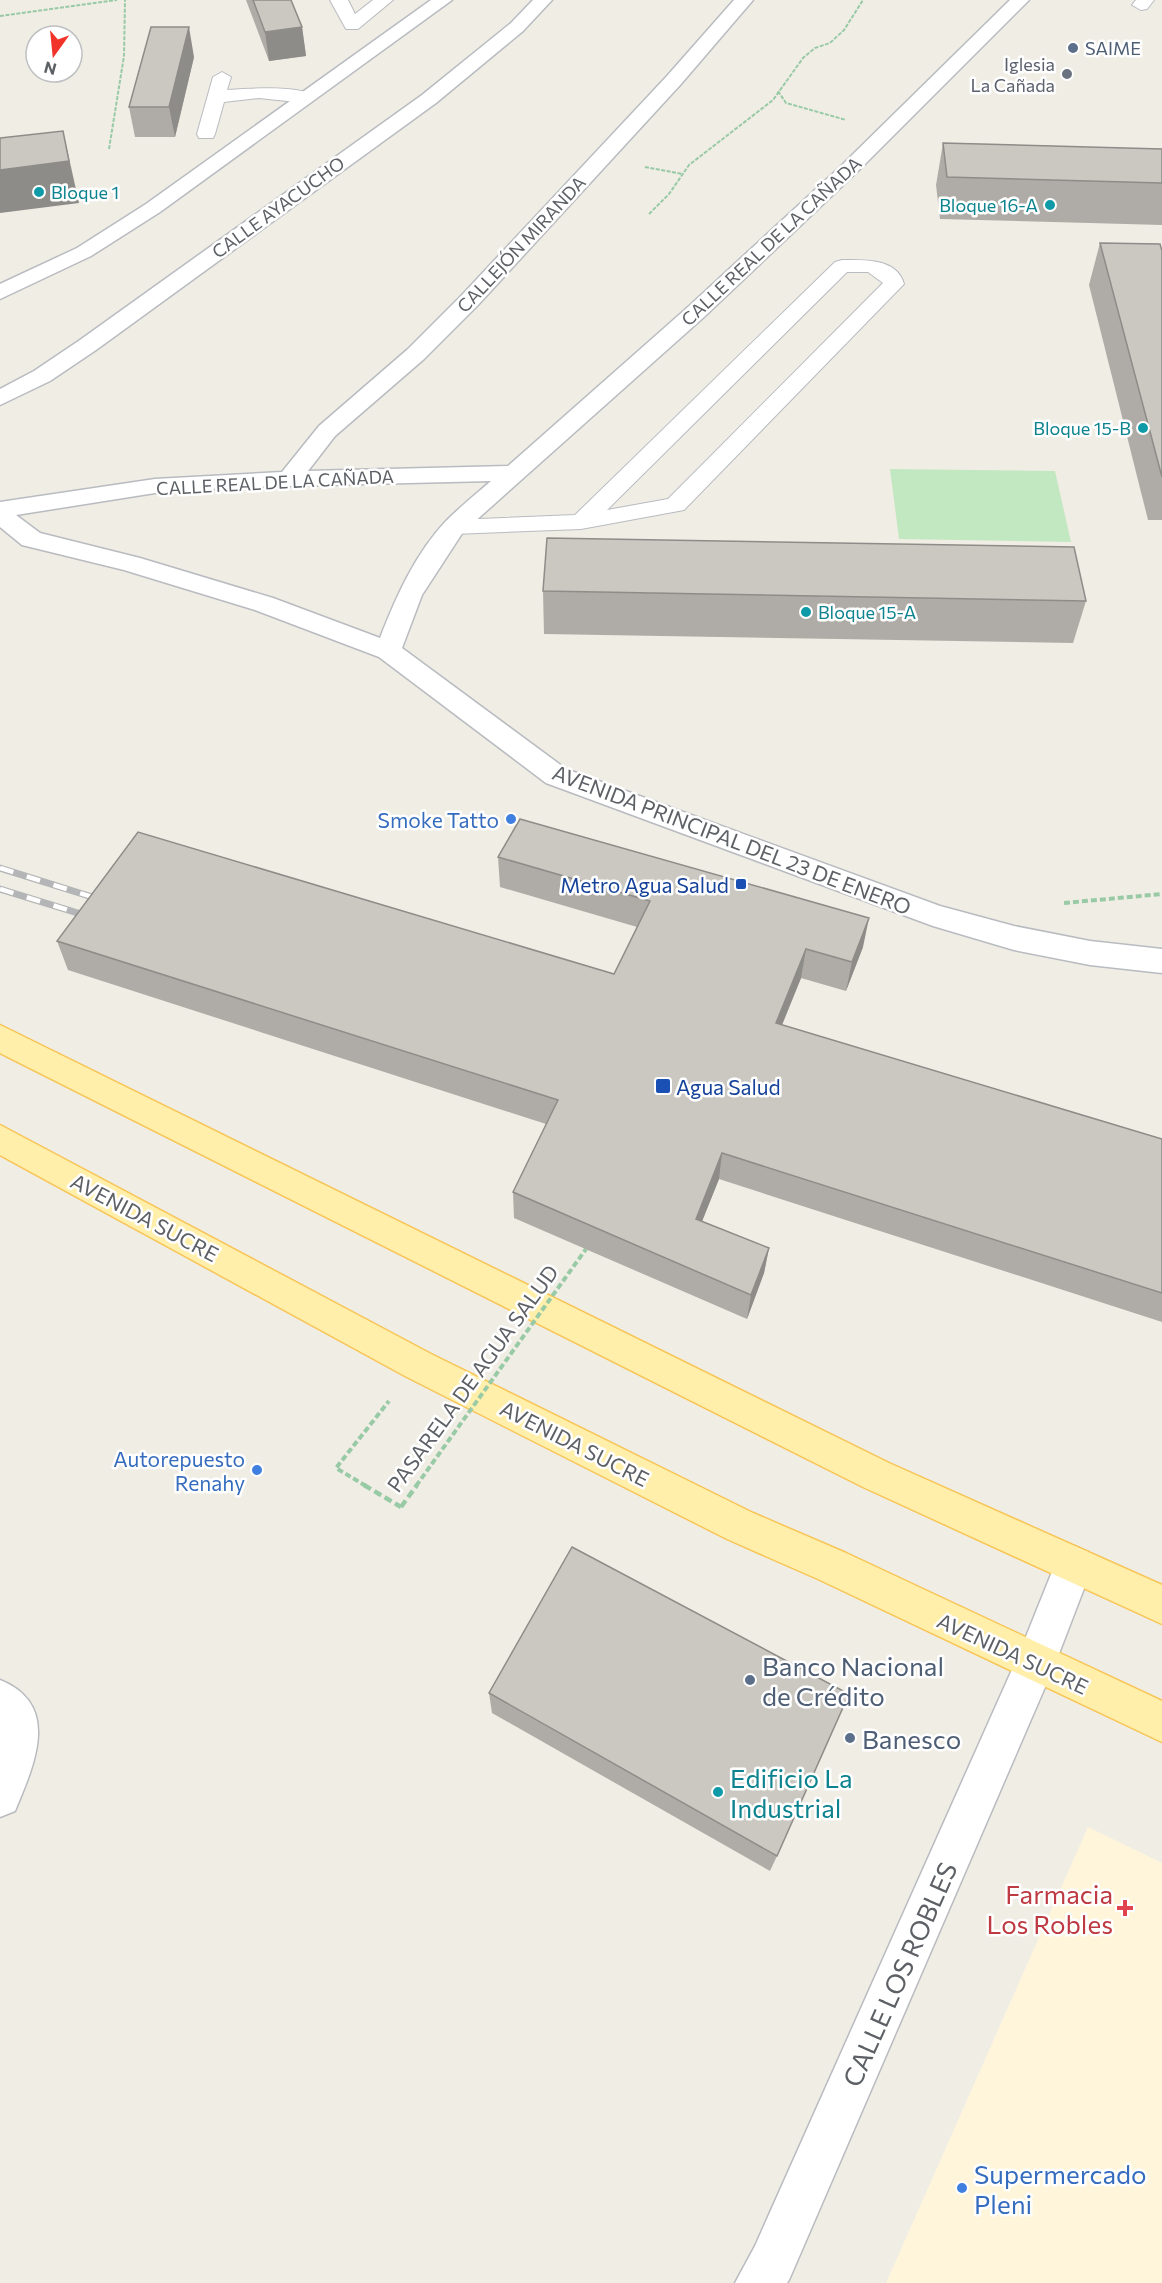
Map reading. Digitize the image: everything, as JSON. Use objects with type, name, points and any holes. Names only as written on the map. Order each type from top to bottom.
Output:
[{"type":"main road","points":[[0,1038],[876,1475],[1162,1605]]},
{"type":"main road","name":"AVENIDA SUCRE","points":[[0,1139],[418,1365],[740,1526],[832,1566],[1035,1664],[1162,1722]]},
{"type":"street","points":[[2,292],[84,252],[153,208],[443,0]]},
{"type":"street","name":"CALLE AYACUCHO","points":[[0,398],[42,376],[88,345],[429,99],[517,27],[543,0]]},
{"type":"street","name":"CALLEJÓN MIRANDA","points":[[289,479],[327,431],[416,354],[470,300],[674,80],[744,0]]},
{"type":"street","name":"CALLE REAL DE LA CAÑADA","points":[[388,651],[409,595],[429,561],[454,527],[696,312],[887,132],[1020,0]]},
{"type":"street","name":"CALLE REAL DE LA CAÑADA","points":[[0,510],[155,486],[289,479],[515,473]]},
{"type":"street","name":"AVENIDA PRINCIPAL DEL 23 DE ENERO","points":[[0,515],[31,539],[131,564],[264,604],[388,651],[556,776],[933,915],[1014,938],[1090,953],[1162,961]]},
{"type":"street","name":"CALLE LOS ROBLES","points":[[759,2283],[772,2263],[1035,1664],[1074,1565]]},
{"type":"street","points":[[0,1700],[15,1713],[18,1748],[0,1796]]},
{"type":"lane","points":[[339,0],[352,25],[384,0]]},
{"type":"lane","points":[[206,134],[222,76]]},
{"type":"lane","points":[[216,97],[259,93],[306,98]]},
{"type":"lane","points":[[454,527],[581,522],[675,505],[894,284],[892,277],[886,271],[872,266],[842,266],[581,522]]},
{"type":"path","points":[[0,16],[117,0]]},
{"type":"path","points":[[109,149],[124,56],[125,0]]},
{"type":"path","points":[[649,214],[669,194],[689,165],[773,100],[803,57],[815,48],[830,43],[843,30],[863,0]]},
{"type":"path","points":[[778,91],[786,103],[887,132]]},
{"type":"path","name":"PASARELA DE AGUA SALUD","points":[[418,1365],[336,1468],[400,1508],[586,1249]]},
{"type":"shaded area","points":[[1088,1827],[1162,1863],[1162,2283],[886,2283]]},
{"type":"green space","points":[[890,469],[1055,471],[1071,542],[899,539]]},
{"type":"building","points":[[253,0],[291,0],[302,27],[265,32]]},
{"type":"building","points":[[151,27],[189,27],[169,107],[129,107]]},
{"type":"building","points":[[63,131],[69,161],[0,170],[0,138]]},
{"type":"building","points":[[943,143],[1162,149],[1162,183],[947,177]]},
{"type":"building","points":[[1100,243],[1160,244],[1162,251],[1162,477]]},
{"type":"building","points":[[547,538],[1074,547],[1086,601],[543,591]]},
{"type":"building","points":[[520,819],[869,918],[852,962],[806,949],[776,1023],[1162,1139],[1162,1293],[722,1153],[696,1219],[769,1248],[751,1295],[513,1192],[558,1100],[57,941],[138,832],[614,974],[650,901],[498,857]]},
{"type":"building","name":"Edificio La Industrial","points":[[572,1547],[849,1694],[777,1856],[489,1693]]},
{"type":"railway","points":[[0,868],[105,901]]},
{"type":"railway","points":[[0,889],[94,918]]},
{"type":"place","name":"SAIME","points":[[1073,48]]},
{"type":"place","name":"Iglesia La Cañada","points":[[1067,74]]},
{"type":"place","name":"Bloque 1","points":[[39,192]]},
{"type":"place","name":"Bloque 16-A","points":[[1050,205]]},
{"type":"place","name":"Bloque 15-B","points":[[1143,428]]},
{"type":"place","name":"Bloque 15-A","points":[[806,612]]},
{"type":"place","name":"Smoke Tatto","points":[[511,819]]},
{"type":"place","name":"Metro Agua Salud","points":[[741,884]]},
{"type":"place","name":"Agua Salud","points":[[663,1086]]},
{"type":"place","name":"Autorepuesto Renahy","points":[[257,1470]]},
{"type":"place","name":"Banco Nacional de Crédito","points":[[750,1680]]},
{"type":"place","name":"Banesco","points":[[850,1738]]},
{"type":"place","name":"Edificio La Industrial","points":[[718,1792]]},
{"type":"place","name":"Farmacia Los Robles","points":[[1125,1908]]},
{"type":"place","name":"Supermercado Pleni","points":[[962,2188]]}]
